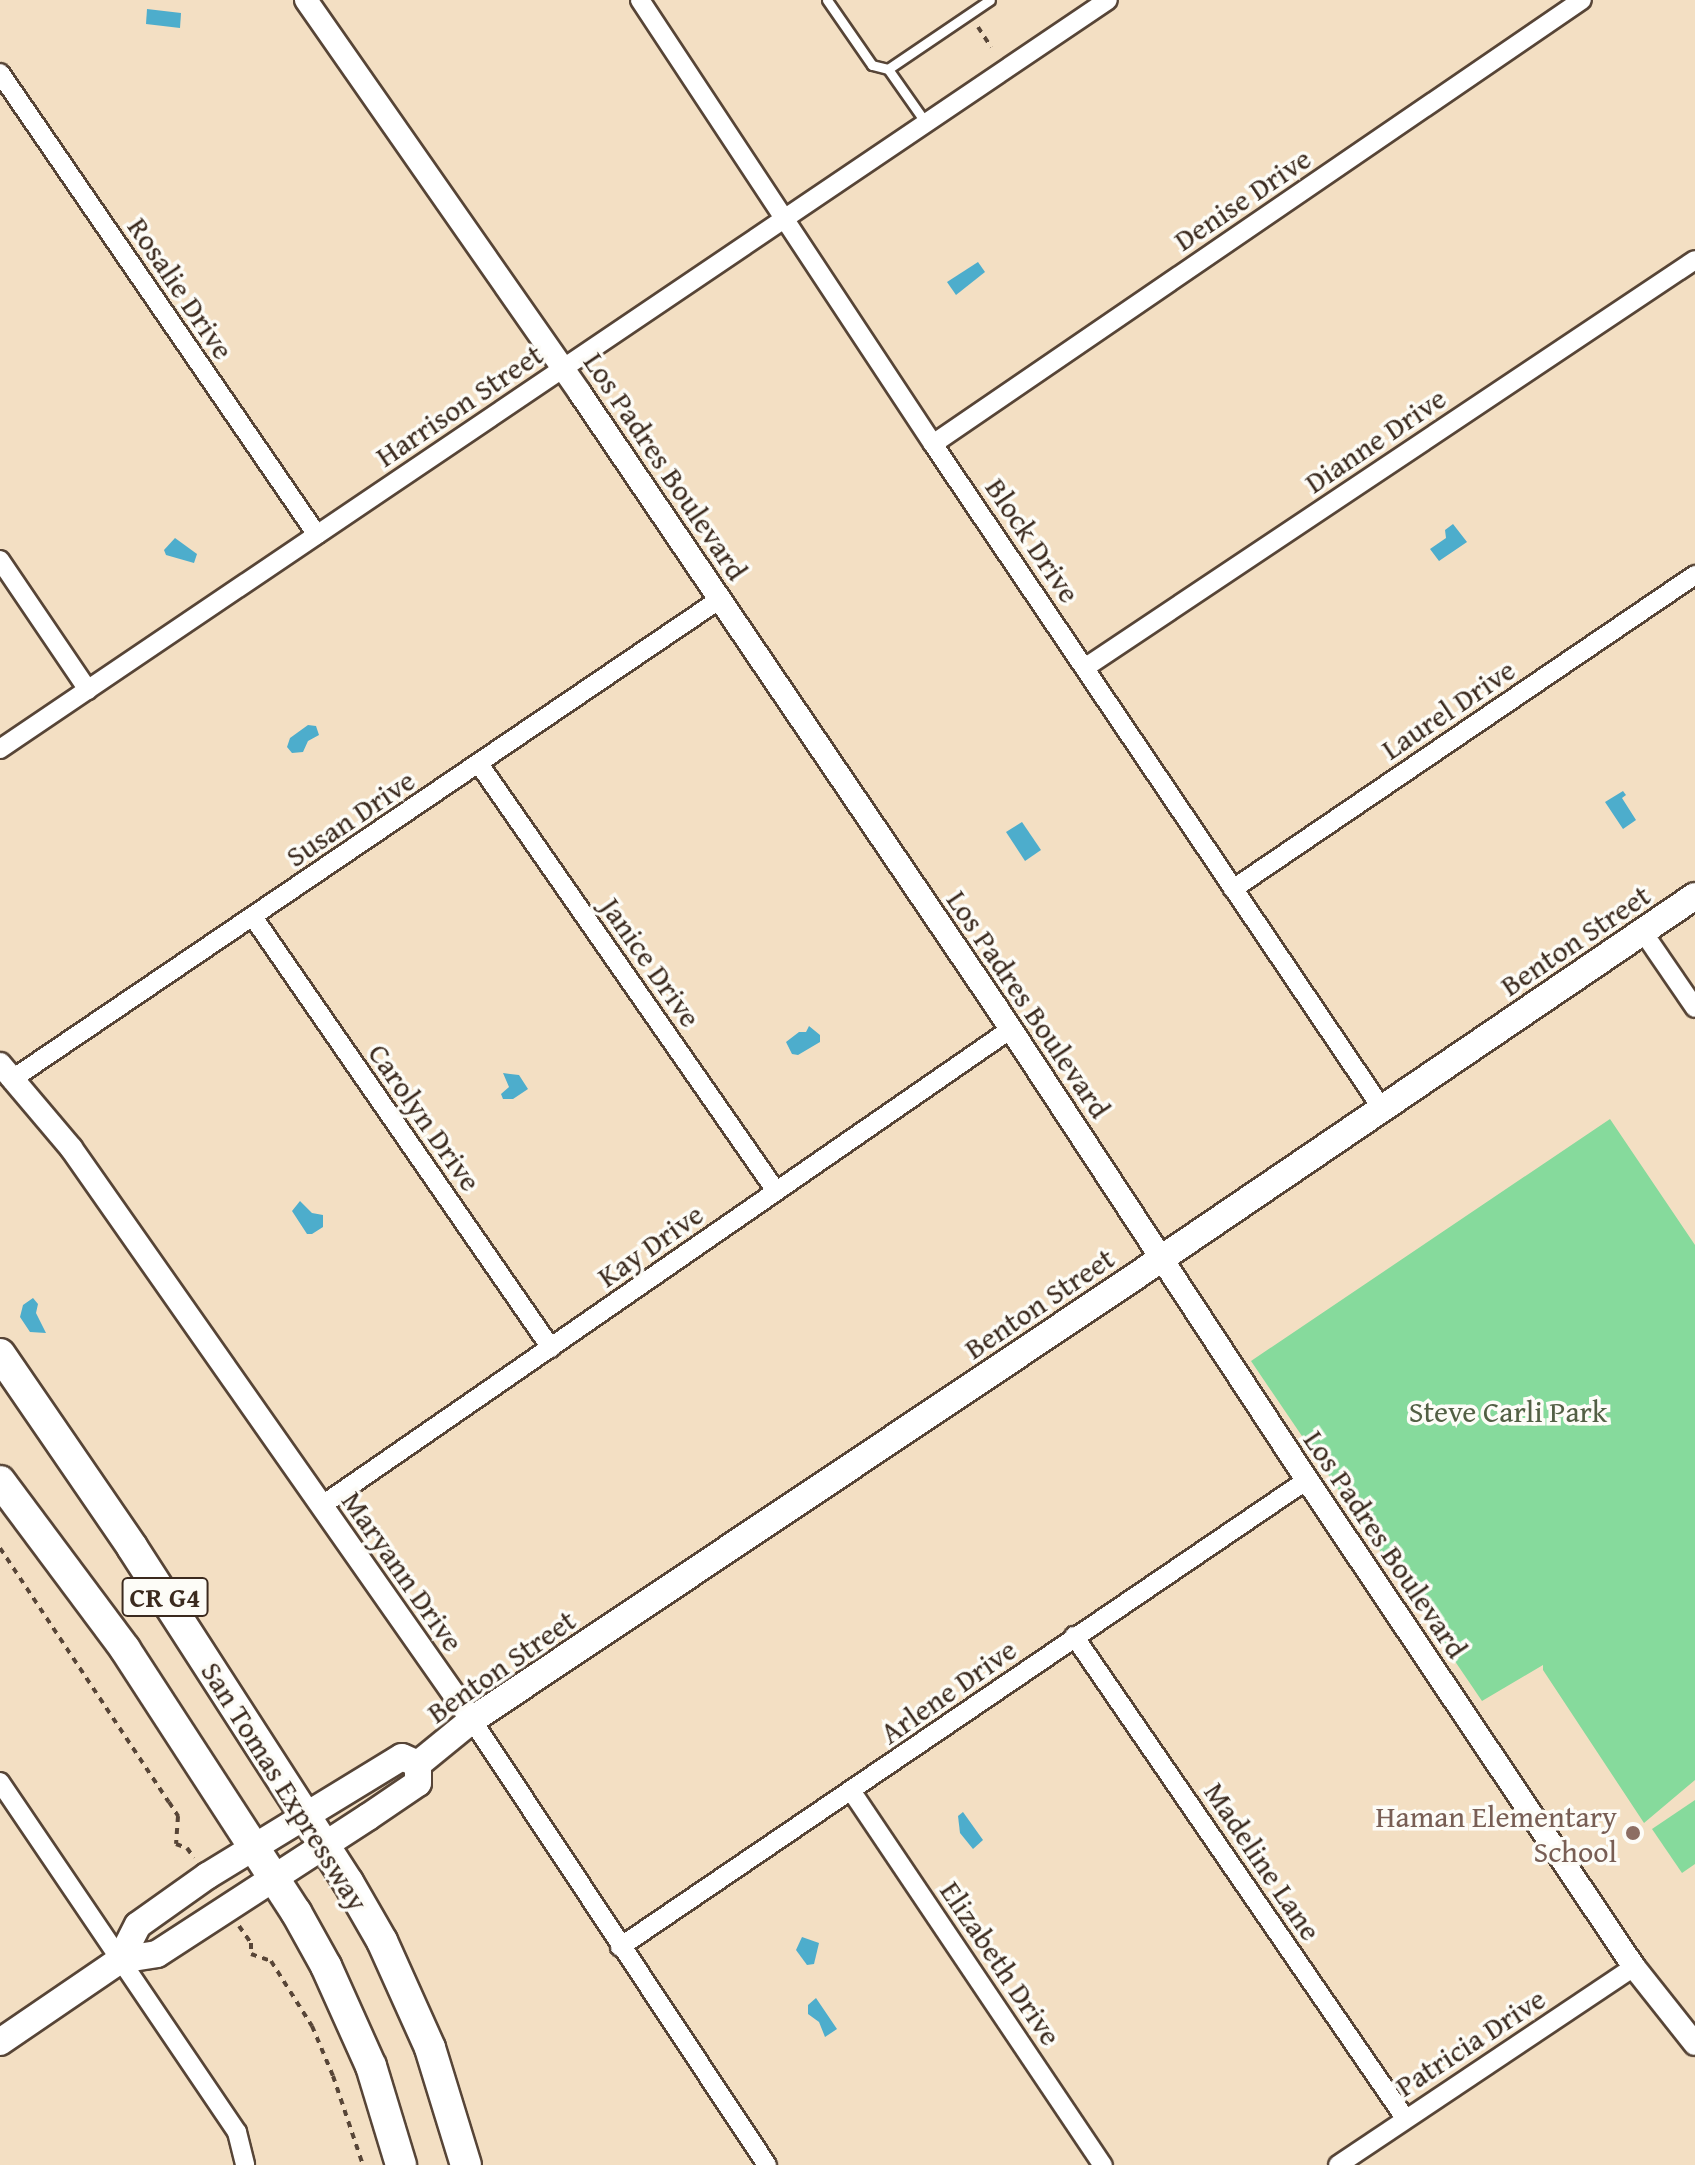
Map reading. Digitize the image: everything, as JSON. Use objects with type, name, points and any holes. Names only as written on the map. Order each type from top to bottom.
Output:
[{"type":"highway","name":"San Tomas Expressway","points":[[0,1354],[307,1814],[382,1941],[430,2048],[466,2165]]},
{"type":"highway","name":"San Tomas Expressway","points":[[0,1481],[125,1649],[275,1877],[326,1966],[350,2016],[378,2087],[401,2165]]},
{"type":"main road","name":"Benton Street","points":[[418,1764],[472,1720],[1161,1260],[1695,896]]},
{"type":"main road","name":"Benton Street","points":[[120,1960],[138,1925],[255,1846],[402,1757],[418,1764]]},
{"type":"main road","name":"Benton Street","points":[[0,2042],[120,1960],[157,1954],[418,1783],[418,1764]]},
{"type":"street","name":"Los Padres Boulevard","points":[[306,0],[563,369],[1011,1029],[1307,1480],[1634,1967],[1695,2044]]},
{"type":"street","name":"Block Drive","points":[[640,0],[933,444],[1383,1110]]},
{"type":"street","name":"Harrison Street","points":[[0,749],[1108,0]]},
{"type":"street","name":"Denise Drive","points":[[933,444],[1582,0]]},
{"type":"street","name":"Rosalie Drive","points":[[0,73],[317,535]]},
{"type":"street","name":"Dianne Drive","points":[[1086,667],[1695,260]]},
{"type":"street","points":[[0,560],[88,690]]},
{"type":"street","name":"Laurel Drive","points":[[1233,889],[1695,575]]},
{"type":"street","name":"Susan Drive","points":[[6,1072],[253,917],[720,599]]},
{"type":"street","name":"Janice Drive","points":[[479,764],[776,1191]]},
{"type":"street","name":"Carolyn Drive","points":[[253,917],[551,1348]]},
{"type":"street","points":[[1643,932],[1695,1008]]},
{"type":"street","name":"Kay Drive","points":[[321,1506],[1011,1029]]},
{"type":"street","name":"Maryann Drive","points":[[6,1072],[71,1148],[472,1720],[767,2165]]},
{"type":"street","name":"Arlene Drive","points":[[620,1947],[1307,1480]]},
{"type":"street","name":"Madeline Lane","points":[[1074,1636],[1405,2118]]},
{"type":"street","points":[[0,1782],[237,2132],[245,2165]]},
{"type":"street","name":"Elizabeth Drive","points":[[852,1792],[1103,2165]]},
{"type":"street","name":"Patricia Drive","points":[[1338,2165],[1634,1967]]},
{"type":"lane","points":[[827,0],[872,65],[888,69],[926,123]]},
{"type":"lane","points":[[888,69],[989,0]]},
{"type":"path","points":[[976,25],[991,47]]},
{"type":"path","points":[[0,1548],[178,1816],[176,1844],[187,1848],[194,1858]]},
{"type":"path","points":[[244,1932],[251,1943],[251,1954],[271,1961],[312,2026],[333,2076],[363,2165]]},
{"type":"green space","name":"Steve Carli Park","points":[[1610,1119],[1695,1245],[1695,1780],[1644,1823],[1543,1670],[1543,1665],[1482,1701],[1251,1361]]},
{"type":"green space","points":[[1695,1800],[1695,1864],[1682,1873],[1652,1829]]},
{"type":"water","points":[[147,9],[181,13],[180,28],[146,24]]},
{"type":"water","points":[[978,262],[985,272],[956,295],[947,282]]},
{"type":"water","points":[[1453,524],[1467,542],[1439,561],[1430,549],[1446,538],[1445,530]]},
{"type":"water","points":[[175,538],[197,554],[194,563],[166,555],[164,550]]},
{"type":"water","points":[[308,725],[316,726],[319,735],[308,741],[303,752],[292,753],[287,747],[290,738]]},
{"type":"water","points":[[1623,791],[1626,795],[1622,798],[1636,820],[1623,829],[1605,802]]},
{"type":"water","points":[[1022,822],[1041,850],[1025,861],[1006,832]]},
{"type":"water","points":[[809,1026],[820,1035],[820,1042],[798,1055],[792,1054],[786,1042],[799,1032],[806,1032]]},
{"type":"water","points":[[503,1073],[519,1075],[528,1089],[513,1099],[503,1099],[501,1094],[509,1087]]},
{"type":"water","points":[[300,1201],[312,1213],[323,1215],[323,1227],[312,1234],[307,1234],[292,1211]]},
{"type":"water","points":[[33,1298],[38,1304],[36,1313],[46,1333],[30,1332],[20,1317],[23,1305]]},
{"type":"water","points":[[963,1812],[983,1840],[973,1849],[960,1833],[958,1816]]},
{"type":"water","points":[[802,1937],[819,1943],[814,1964],[807,1965],[796,1950]]},
{"type":"water","points":[[816,1998],[837,2029],[825,2037],[819,2022],[808,2014],[808,2005]]},
{"type":"place","name":"Haman Elementary School","points":[[1633,1833]]}]
